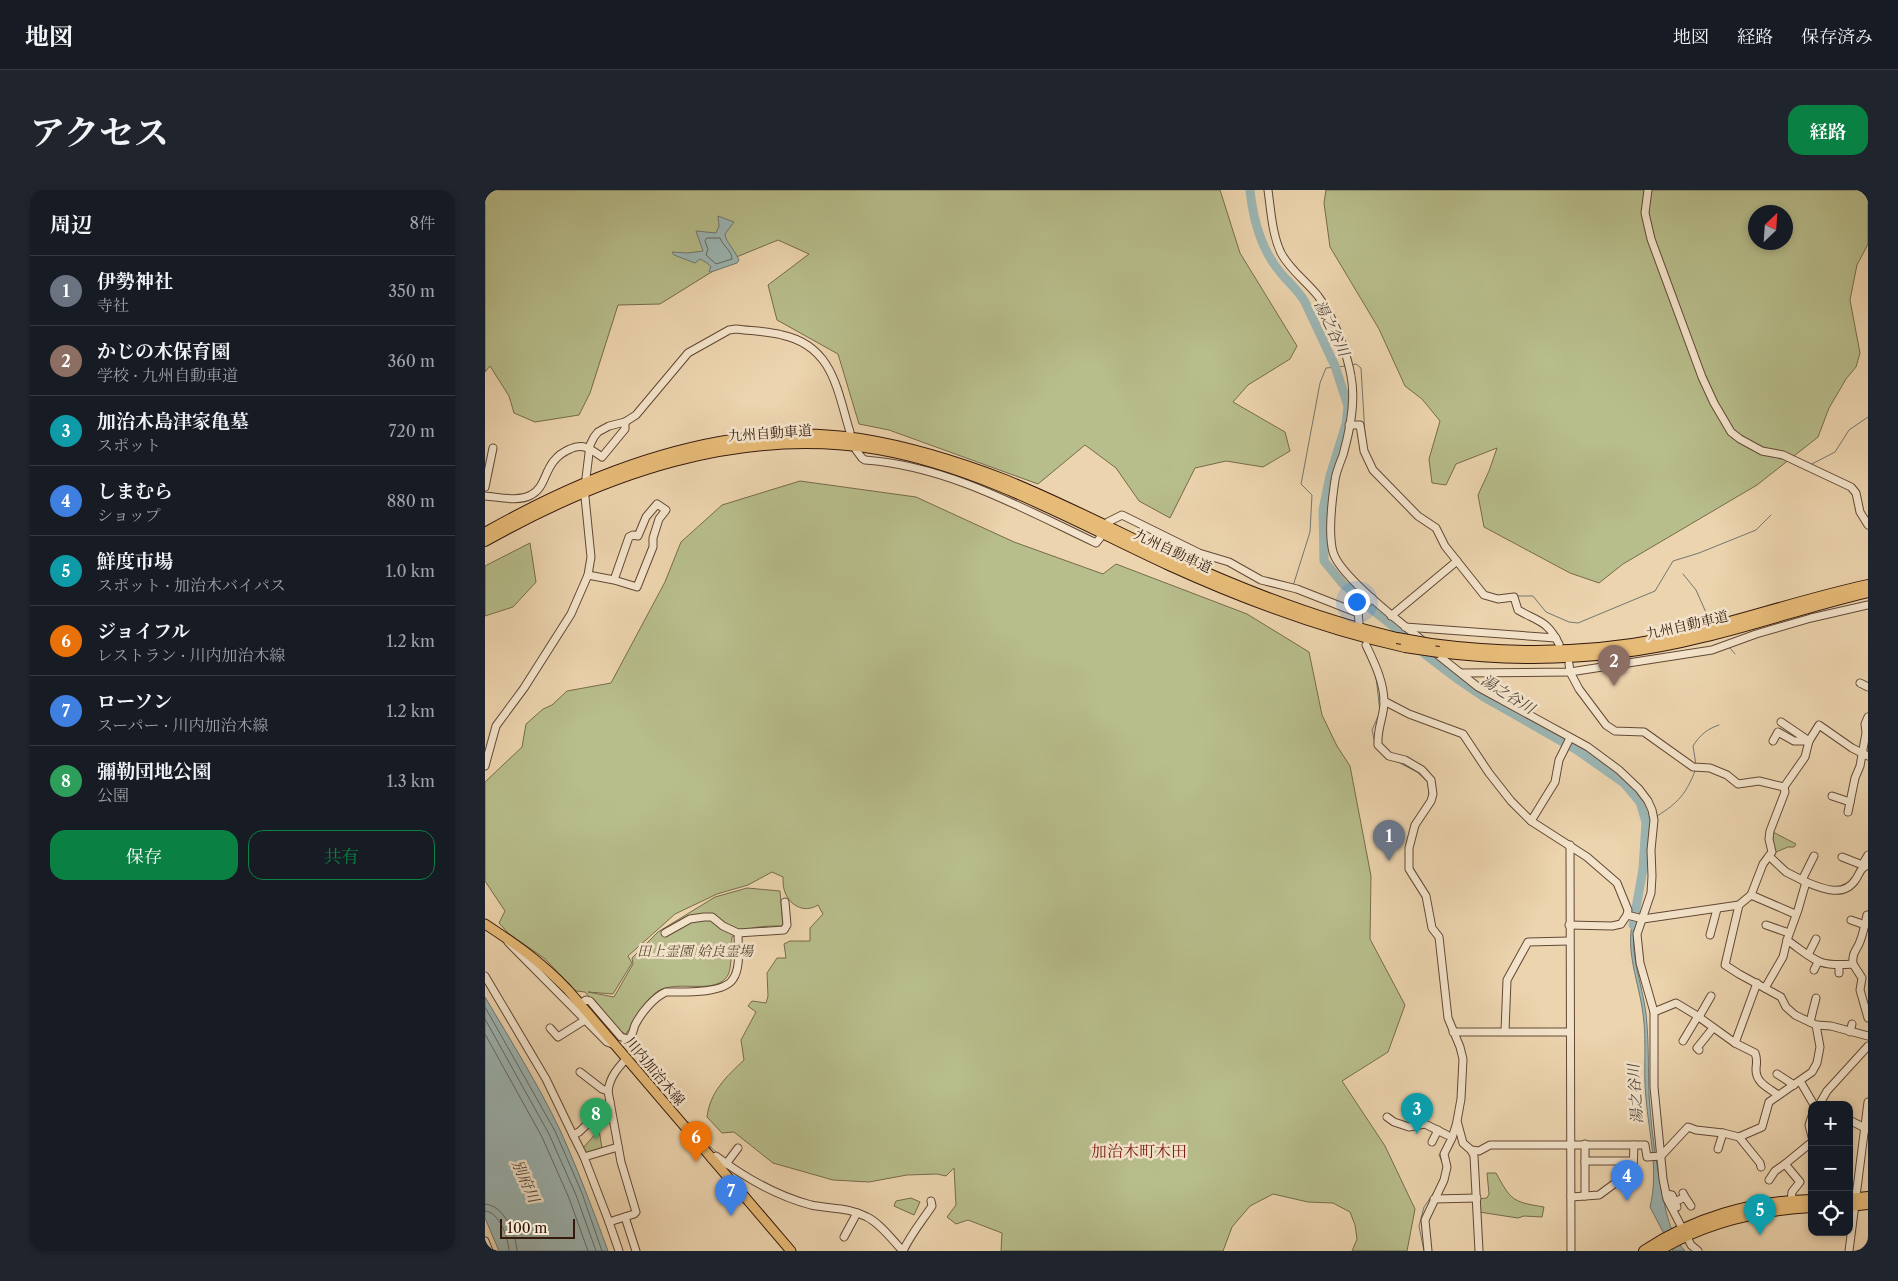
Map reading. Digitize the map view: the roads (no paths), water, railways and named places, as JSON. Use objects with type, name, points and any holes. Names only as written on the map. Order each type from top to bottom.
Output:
[{"type":"highway","name":"九州自動車道","points":[[485,533],[527,510],[598,479],[649,460],[726,442],[767,437],[809,435],[859,439],[922,452],[969,467],[1023,488],[1190,566],[1252,592],[1329,620],[1397,638],[1431,644],[1502,651],[1530,651],[1585,649],[1631,644],[1700,630],[1868,585]]},
{"type":"highway","name":"九州自動車道","points":[[485,542],[562,502],[600,486],[672,461],[750,445],[781,443],[840,444],[901,454],[958,471],[1029,499],[1249,599],[1335,630],[1405,647],[1439,652],[1501,658],[1549,658],[1596,656],[1632,651],[1703,638],[1868,592]]},
{"type":"highway","points":[[1853,1202],[1868,1197]]},
{"type":"highway","points":[[1644,1251],[1662,1246],[1700,1221],[1743,1208],[1808,1200]]},
{"type":"highway","points":[[1853,1202],[1868,1204]]},
{"type":"highway","points":[[1682,1234],[1747,1215],[1790,1208],[1808,1208]]},
{"type":"main road","name":"川内加治木線","points":[[485,924],[547,968],[791,1251]]},
{"type":"street","points":[[1268,190],[1274,231],[1281,252],[1288,263],[1319,298],[1332,321],[1351,376],[1353,389],[1352,413],[1335,480],[1331,532],[1333,553],[1349,575],[1372,599],[1477,687],[1588,748],[1619,770],[1643,793],[1650,804],[1654,820],[1651,850],[1652,876],[1648,905],[1641,919],[1637,934],[1640,963],[1654,1012],[1654,1088],[1666,1194],[1682,1234],[1698,1251]]},
{"type":"street","points":[[1648,190],[1645,213],[1651,239],[1702,377],[1714,403],[1731,432],[1762,451],[1783,455],[1851,488],[1856,493],[1860,512],[1868,524]]},
{"type":"street","points":[[586,478],[589,448],[593,436],[609,426],[625,422],[636,415],[688,354],[729,330],[736,329],[783,335],[807,346],[819,355],[829,367],[851,432]]},
{"type":"street","points":[[485,496],[525,498],[534,494],[539,489],[550,466],[559,455],[579,446],[589,448],[602,457],[625,429],[625,422]]},
{"type":"street","points":[[1349,424],[1361,425],[1364,451],[1373,470],[1418,516],[1436,528],[1445,546],[1484,595],[1498,599],[1514,597],[1518,610],[1536,617],[1548,627],[1558,641],[1405,626]]},
{"type":"street","points":[[485,487],[493,448]]},
{"type":"street","points":[[856,450],[865,460],[894,462],[951,477],[1096,543],[1100,538]]},
{"type":"street","points":[[485,766],[496,726],[571,614],[588,575],[591,557],[585,497]]},
{"type":"street","points":[[588,575],[637,587],[653,547],[653,538],[659,519],[666,510],[657,504],[646,517],[638,536],[633,534],[629,537],[614,580]]},
{"type":"street","points":[[1108,522],[1122,515],[1199,554],[1229,562],[1261,580],[1297,589],[1361,611]]},
{"type":"street","points":[[1391,616],[1457,561]]},
{"type":"street","points":[[1359,622],[1361,611],[1372,599]]},
{"type":"street","points":[[1461,673],[1570,672],[1712,650],[1756,634],[1811,618],[1868,605]]},
{"type":"street","points":[[1366,645],[1377,668],[1384,701],[1377,732],[1378,745],[1389,756],[1405,760],[1422,770],[1431,780],[1433,794],[1431,801],[1415,825],[1409,848],[1409,869],[1427,896],[1432,928],[1439,937],[1448,1018],[1463,1059],[1461,1099],[1457,1121],[1444,1154],[1447,1167],[1444,1180],[1425,1220],[1428,1251]]},
{"type":"street","points":[[1569,664],[1570,672],[1579,689],[1606,725],[1615,731],[1644,732],[1696,768],[1710,768],[1727,775],[1738,784],[1759,780],[1784,787]]},
{"type":"street","points":[[1860,683],[1868,687]]},
{"type":"street","points":[[1384,701],[1409,714],[1463,734],[1469,746],[1511,801],[1531,821],[1587,857],[1617,883],[1629,915]]},
{"type":"street","points":[[1848,812],[1855,778],[1865,755],[1865,724],[1868,717]]},
{"type":"street","points":[[1781,722],[1809,741]]},
{"type":"street","points":[[1629,915],[1641,919],[1739,905],[1751,895],[1763,864],[1772,852],[1769,839],[1770,831],[1785,792],[1784,787],[1805,757],[1809,741],[1819,724],[1865,755]]},
{"type":"street","points":[[1773,741],[1778,732],[1794,741],[1809,741]]},
{"type":"street","points":[[1531,821],[1555,782],[1559,760],[1569,739]]},
{"type":"street","points":[[1833,796],[1850,802]]},
{"type":"street","points":[[1570,845],[1569,1144],[1571,1251]]},
{"type":"street","points":[[1769,856],[1786,872],[1804,881],[1825,890],[1841,890],[1849,888],[1865,865],[1868,855]]},
{"type":"street","points":[[1765,988],[1783,957],[1804,881],[1814,856]]},
{"type":"street","points":[[1841,857],[1865,865]]},
{"type":"street","points":[[1751,895],[1795,914]]},
{"type":"street","points":[[665,933],[690,919],[704,917],[712,917],[723,926],[738,933],[784,930],[787,925],[785,902]]},
{"type":"street","points":[[1739,905],[1725,965],[1781,997],[1786,1007],[1795,1015],[1813,1023],[1868,1036]]},
{"type":"street","points":[[1710,935],[1717,909]]},
{"type":"street","points":[[1569,925],[1611,926],[1621,924],[1629,915]]},
{"type":"street","points":[[1867,915],[1858,946],[1852,957],[1853,964],[1862,978],[1859,990],[1868,1018]]},
{"type":"street","points":[[1851,920],[1865,925]]},
{"type":"street","points":[[1766,925],[1788,937],[1817,962],[1839,969],[1853,964]]},
{"type":"street","points":[[580,1004],[586,1000],[589,1001],[621,1037],[628,1040],[639,1018],[661,994],[666,992],[705,991],[718,988],[733,980],[737,963],[738,933]]},
{"type":"street","points":[[1808,955],[1816,938]]},
{"type":"street","points":[[509,940],[508,943],[511,947],[607,1042],[615,1045]]},
{"type":"street","points":[[1505,1031],[1507,980],[1528,942],[1569,941]]},
{"type":"street","points":[[1814,970],[1817,962]]},
{"type":"street","points":[[485,971],[493,985]]},
{"type":"street","points":[[485,976],[546,1079],[584,1157],[619,1251]]},
{"type":"street","points":[[1735,1043],[1757,983]]},
{"type":"street","points":[[1697,1016],[1711,996]]},
{"type":"street","points":[[1739,1137],[1762,1127],[1769,1102],[1812,1072],[1817,1063],[1820,1047],[1813,1023],[1816,998]]},
{"type":"street","points":[[1654,1012],[1676,1003],[1735,1043],[1755,1053],[1758,1078],[1778,1094]]},
{"type":"street","points":[[1683,1041],[1703,1003]]},
{"type":"street","points":[[551,1028],[558,1037],[585,1020]]},
{"type":"street","points":[[1850,1032],[1852,1024]]},
{"type":"street","points":[[1699,1050],[1697,1048],[1713,1028]]},
{"type":"street","points":[[1453,1032],[1570,1032]]},
{"type":"street","points":[[1821,1101],[1827,1091],[1868,1046]]},
{"type":"street","points":[[602,1088],[609,1084],[615,1071],[626,1059]]},
{"type":"street","points":[[580,1072],[602,1088],[610,1102],[618,1147],[636,1212],[609,1222]]},
{"type":"street","points":[[1777,1074],[1797,1083],[1812,1101]]},
{"type":"street","points":[[573,1135],[579,1132],[610,1102]]},
{"type":"street","points":[[1853,1197],[1867,1128],[1868,1102]]},
{"type":"street","points":[[1387,1117],[1395,1122],[1409,1126],[1425,1124],[1450,1137]]},
{"type":"street","points":[[1457,1121],[1463,1143],[1471,1150],[1474,1156],[1479,1251]]},
{"type":"street","points":[[1853,1122],[1867,1128]]},
{"type":"street","points":[[1471,1150],[1479,1151],[1489,1145],[1645,1145],[1647,1157],[1661,1156],[1688,1127],[1739,1137],[1760,1163],[1761,1167]]},
{"type":"street","points":[[1432,1142],[1438,1130]]},
{"type":"street","points":[[1718,1149],[1723,1133]]},
{"type":"street","points":[[1585,1144],[1585,1196]]},
{"type":"street","points":[[1571,1197],[1599,1194],[1633,1170],[1634,1145]]},
{"type":"street","points":[[1769,1180],[1775,1171],[1808,1145]]},
{"type":"street","points":[[584,1157],[618,1147]]},
{"type":"street","points":[[727,1162],[738,1148]]},
{"type":"street","points":[[711,1159],[716,1156],[757,1182],[798,1201],[857,1213],[868,1218],[904,1250],[918,1224],[932,1206],[931,1201]]},
{"type":"street","points":[[1585,1161],[1633,1161]]},
{"type":"street","points":[[1785,1164],[1800,1182],[1792,1192],[1791,1201]]},
{"type":"street","points":[[1666,1194],[1672,1195],[1676,1204],[1684,1195],[1691,1206]]},
{"type":"street","points":[[1434,1199],[1477,1198]]},
{"type":"street","points":[[844,1237],[857,1213]]},
{"type":"street","points":[[625,1216],[636,1251]]},
{"type":"street","points":[[1849,1251],[1850,1236]]},
{"type":"street","points":[[485,1242],[489,1251]]},
{"type":"water","points":[[718,216],[734,222],[725,234],[739,260],[737,263],[711,272],[709,271],[711,267],[700,259],[695,263],[674,255],[672,252],[703,251],[696,231],[716,233],[719,226]]},
{"type":"water","points":[[1633,920],[1635,921],[1635,956],[1648,1034],[1649,1094],[1657,1165],[1669,1221],[1675,1237],[1685,1251],[1673,1251],[1650,1207],[1654,1180],[1653,1152],[1645,1087],[1644,1024],[1633,967],[1631,944]]},
{"type":"water","name":"別府川","points":[[485,997],[552,1113],[573,1160],[608,1251],[499,1251],[485,1218]]},
{"type":"waterway","name":"湯之谷川","points":[[1250,190],[1253,212],[1263,244],[1273,263],[1305,302],[1335,366],[1348,406],[1346,424],[1330,476],[1323,510],[1324,561],[1343,584],[1359,594],[1370,608],[1456,678],[1484,697],[1577,750],[1624,783],[1640,802],[1646,822],[1643,869],[1633,925]]},
{"type":"waterway","points":[[1351,365],[1356,364],[1361,368],[1365,435]]},
{"type":"waterway","points":[[1293,586],[1310,532],[1312,495],[1301,484],[1320,383],[1326,368],[1346,366]]},
{"type":"waterway","points":[[1810,465],[1835,452],[1849,430],[1868,417]]},
{"type":"waterway","points":[[1516,596],[1533,596],[1546,612],[1569,622],[1578,623],[1655,591],[1673,561],[1699,553],[1756,530],[1771,515]]},
{"type":"waterway","points":[[1683,574],[1696,590],[1708,617]]},
{"type":"waterway","points":[[1729,647],[1735,654]]},
{"type":"waterway","points":[[1364,649],[1373,668]]},
{"type":"waterway","points":[[1375,743],[1372,730],[1380,712],[1376,677]]},
{"type":"waterway","points":[[1696,765],[1693,746],[1704,733],[1719,725]]},
{"type":"waterway","points":[[1396,761],[1417,772],[1428,782],[1429,797],[1416,818]]},
{"type":"waterway","points":[[1657,816],[1671,807],[1680,797],[1695,771]]},
{"type":"waterway","name":"湯之谷川","points":[[1646,822],[1650,821]]},
{"type":"waterway","points":[[688,1122],[696,1133]]},
{"type":"waterway","points":[[699,1136],[718,1154]]},
{"type":"waterway","points":[[1441,1152],[1439,1155],[1442,1162]]},
{"type":"waterway","points":[[1424,1251],[1419,1226],[1424,1207],[1435,1191]]},
{"type":"place","name":"かじの木保育園","points":[[1614,686]]},
{"type":"place","name":"伊勢神社","points":[[1389,861]]},
{"type":"place","name":"加治木島津家亀墓","points":[[1417,1134]]},
{"type":"place","name":"彌勒団地公園","points":[[596,1139]]},
{"type":"place","name":"ジョイフル","points":[[696,1162]]},
{"type":"place","name":"しまむら","points":[[1627,1201]]},
{"type":"place","name":"ローソン","points":[[731,1216]]},
{"type":"place","name":"鮮度市場","points":[[1760,1235]]},
{"type":"district","name":"加治木町木田","points":[[1139,1151]]},
{"type":"park label","name":"田上霊園 姶良霊場","points":[[695,951]]}]
